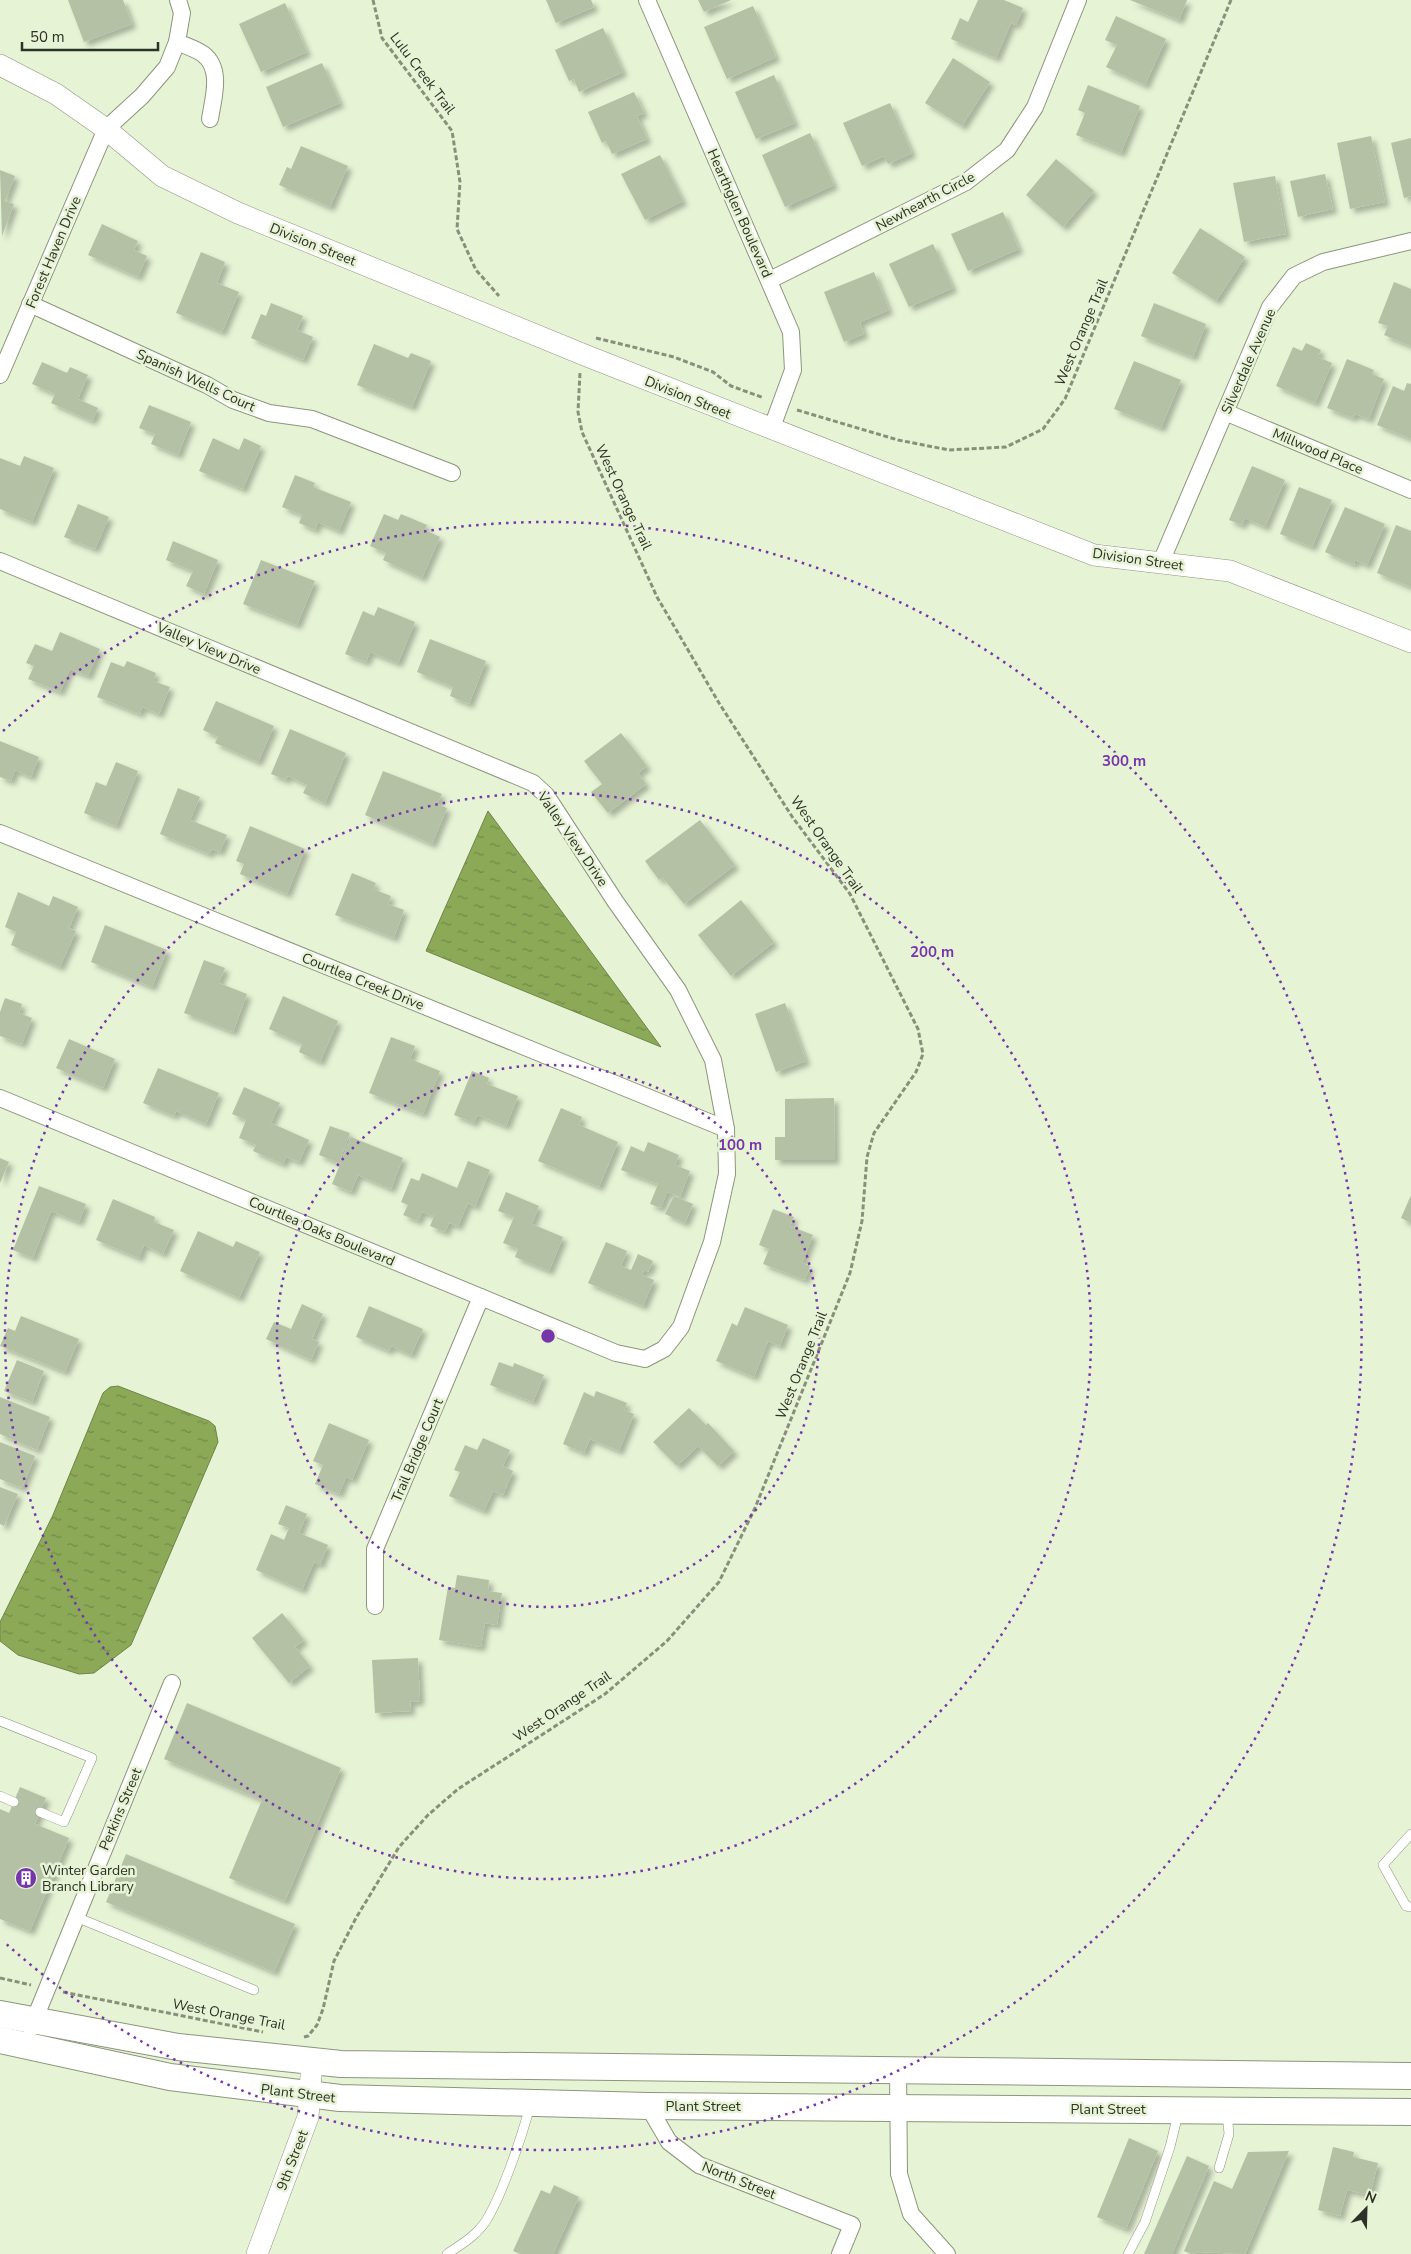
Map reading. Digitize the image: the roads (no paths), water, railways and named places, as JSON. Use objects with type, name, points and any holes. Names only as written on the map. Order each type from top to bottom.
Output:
[{"type":"main road","points":[[0,2014],[178,2047],[312,2062],[1411,2076]]},
{"type":"main road","name":"Plant Street","points":[[12,2043],[170,2077],[340,2098],[648,2106],[898,2106],[1411,2112]]},
{"type":"street","points":[[106,129],[142,96],[167,68],[178,42],[182,13],[178,0]]},
{"type":"street","name":"Hearthglen Boulevard","points":[[647,0],[791,332],[793,370],[770,430]]},
{"type":"street","name":"Newhearth Circle","points":[[770,280],[966,182],[1007,150],[1035,106],[1078,0]]},
{"type":"street","points":[[178,42],[204,54],[213,66],[216,85],[210,119]]},
{"type":"street","name":"Division Street","points":[[0,65],[56,94],[106,129],[162,176],[238,213],[770,430],[1094,555],[1230,571],[1411,642]]},
{"type":"street","name":"Forest Haven Drive","points":[[0,375],[106,129]]},
{"type":"street","name":"Silverdale Avenue","points":[[1162,562],[1270,306],[1294,276],[1323,262],[1410,242]]},
{"type":"street","name":"Spanish Wells Court","points":[[30,304],[208,385],[233,400],[270,413],[312,419],[452,473]]},
{"type":"street","name":"Millwood Place","points":[[1225,412],[1411,490]]},
{"type":"street","name":"Valley View Drive","points":[[0,561],[533,783],[546,795],[615,901],[678,990],[713,1060],[726,1129],[726,1174],[712,1242],[681,1327],[664,1349],[646,1359]]},
{"type":"street","name":"Courtlea Creek Drive","points":[[0,833],[726,1129]]},
{"type":"street","name":"Courtlea Oaks Boulevard","points":[[0,1098],[616,1353],[646,1359]]},
{"type":"street","name":"Trail Bridge Court","points":[[375,1606],[375,1549],[481,1298]]},
{"type":"street","name":"Perkins Street","points":[[12,2043],[34,2020],[172,1683]]},
{"type":"street","name":"9th Street","points":[[257,2254],[308,2117],[312,2062]]},
{"type":"street","points":[[898,2070],[899,2174],[911,2214],[946,2254]]},
{"type":"street","name":"North Street","points":[[648,2106],[669,2142],[699,2165],[852,2225],[840,2254]]},
{"type":"lane","points":[[0,1722],[92,1758],[64,1822],[40,1812]]},
{"type":"lane","points":[[0,1796],[14,1802]]},
{"type":"lane","points":[[1411,1834],[1383,1865],[1406,1906],[1411,1907]]},
{"type":"lane","points":[[76,1917],[254,1990]]},
{"type":"lane","points":[[447,2254],[468,2240],[484,2224],[500,2189],[531,2103]]},
{"type":"lane","points":[[1128,2254],[1145,2222],[1170,2147],[1179,2110]]},
{"type":"lane","points":[[1219,2168],[1228,2134],[1227,2110]]},
{"type":"water","points":[[488,811],[661,1047],[426,951]]},
{"type":"water","points":[[118,1386],[209,1421],[215,1426],[218,1442],[131,1645],[94,1673],[79,1674],[18,1655],[0,1641],[0,1622],[53,1515],[103,1393],[110,1387]]},
{"type":"place","name":"Winter Garden Branch Library","points":[[26,1878]]}]
